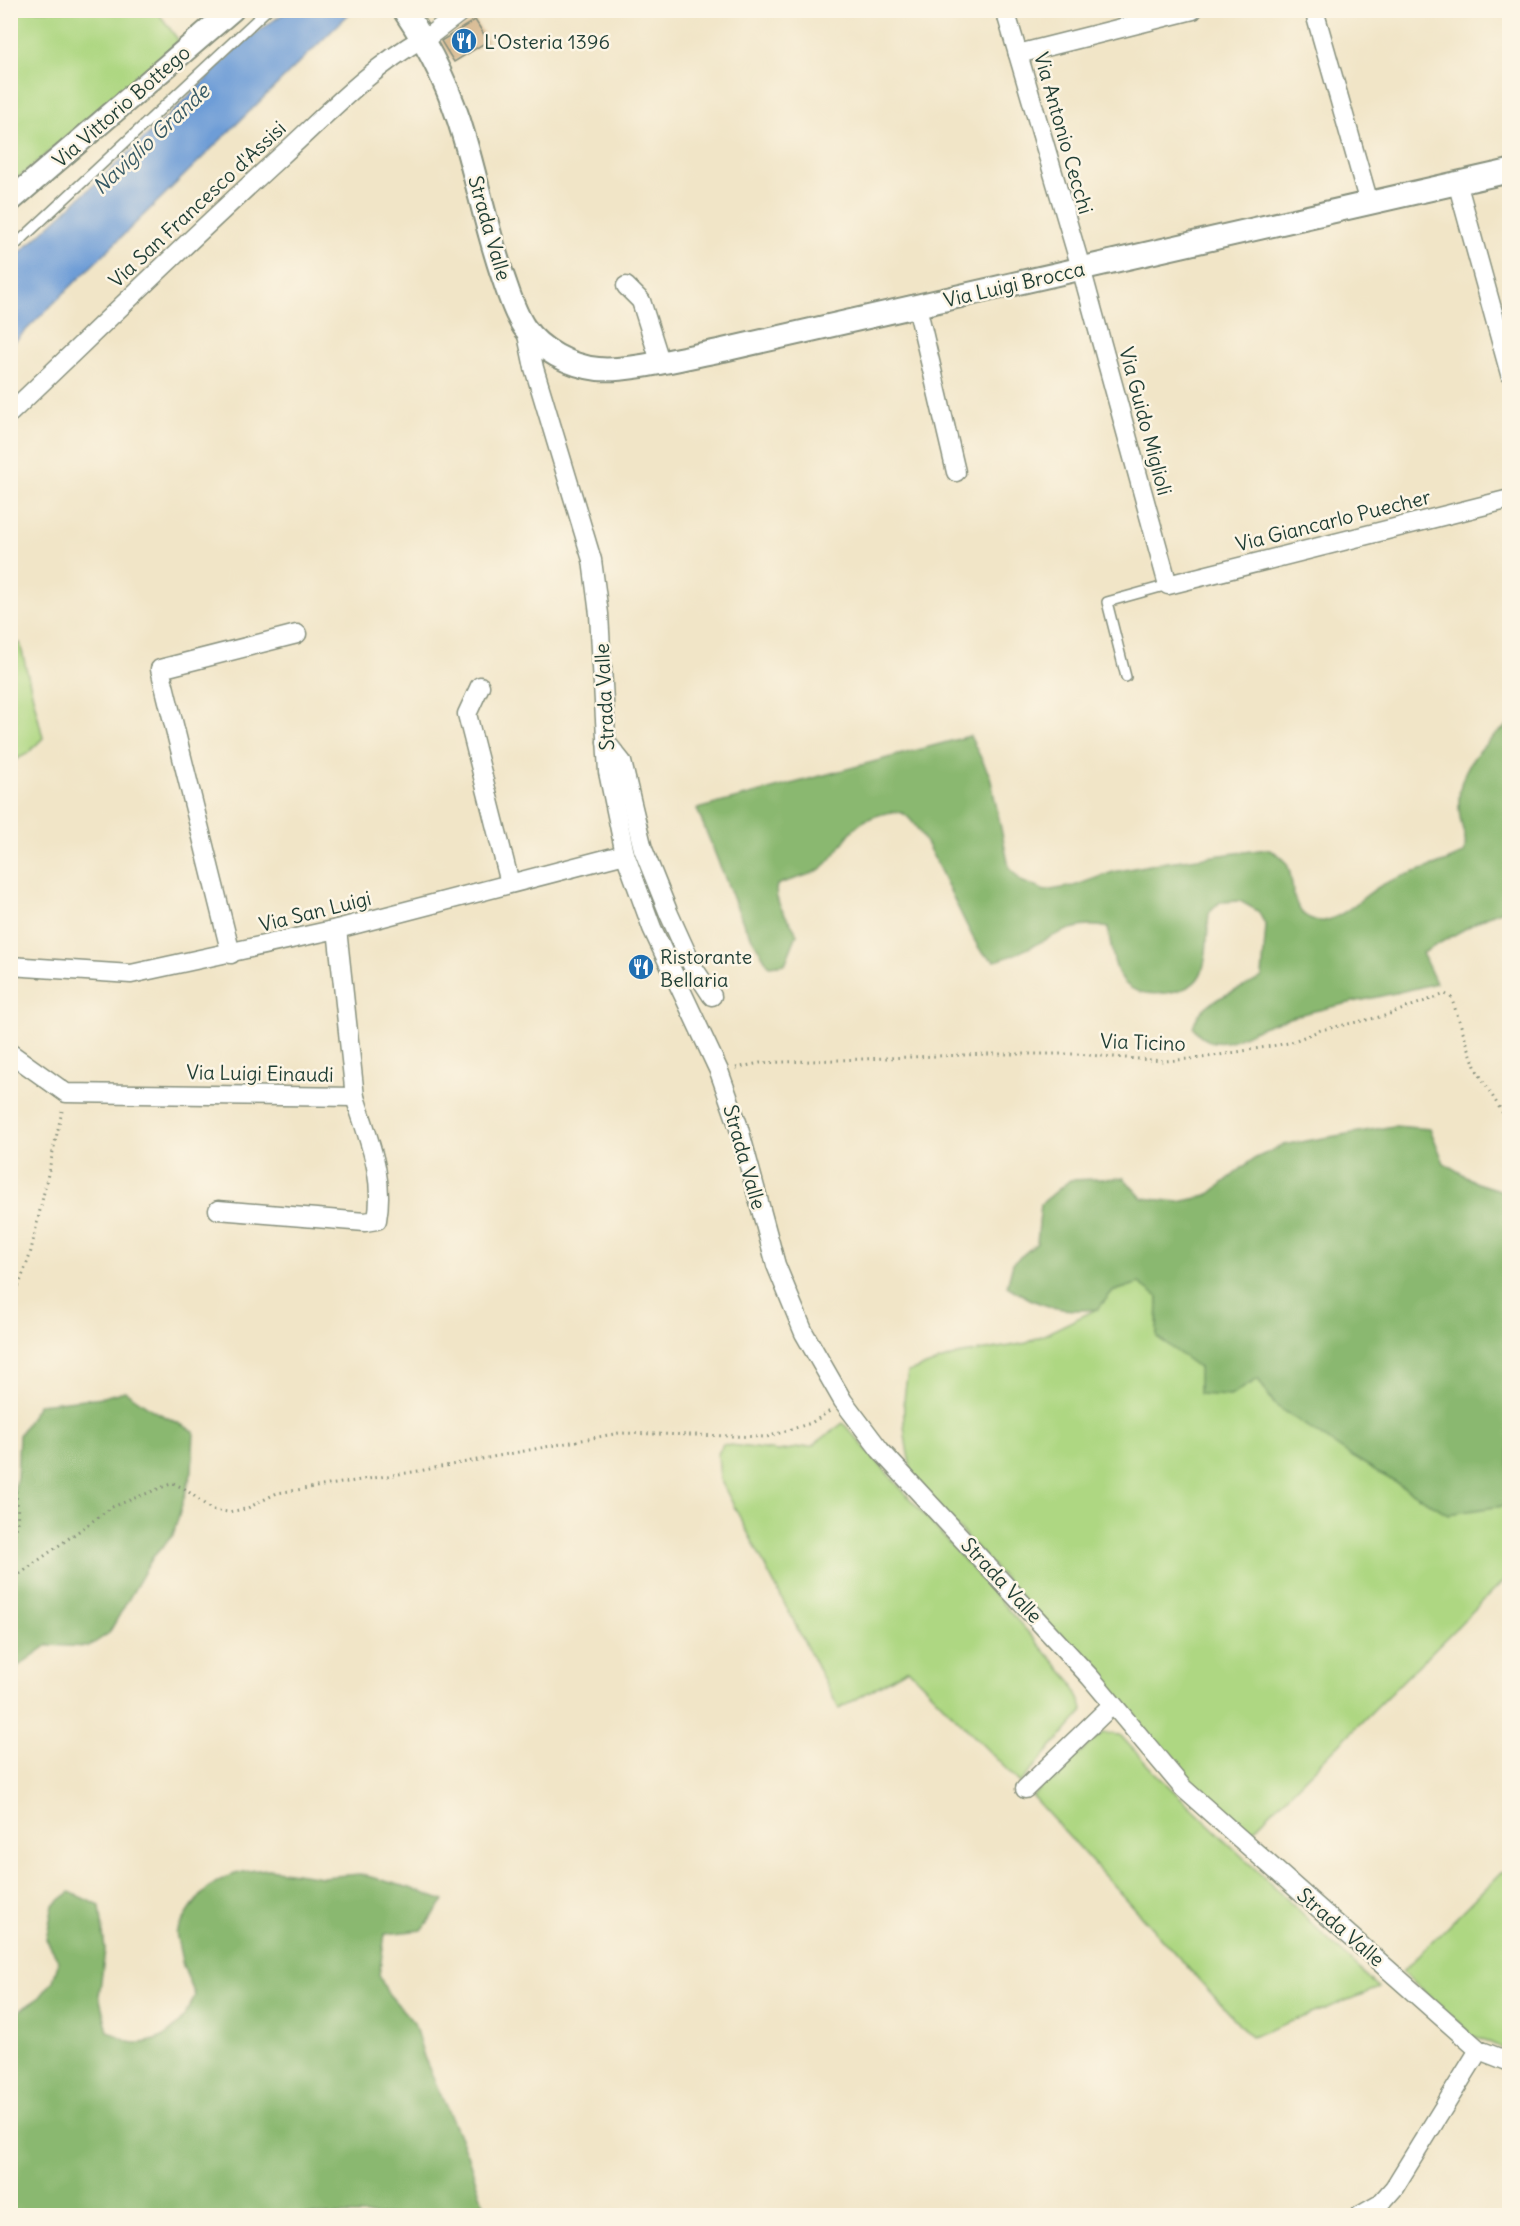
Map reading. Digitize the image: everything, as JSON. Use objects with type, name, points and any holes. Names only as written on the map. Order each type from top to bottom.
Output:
[{"type":"street","name":"Via Vittorio Bottego","points":[[10,201],[232,10]]},
{"type":"street","name":"Strada Valle","points":[[404,10],[423,39],[447,86],[464,137],[489,236],[516,315],[526,330],[536,378],[592,560],[599,614],[606,742],[613,806],[625,854],[652,928],[719,1071],[738,1125],[784,1289],[804,1333],[843,1401],[880,1450],[1041,1623],[1183,1788],[1479,2050],[1509,2062]]},
{"type":"street","name":"Via San Francesco d'Assisi","points":[[10,413],[204,226],[335,106],[408,46],[423,39],[463,10]]},
{"type":"street","name":"Via Antonio Cecchi","points":[[1005,10],[1081,268]]},
{"type":"street","points":[[1018,54],[1193,10]]},
{"type":"street","points":[[1314,10],[1369,203]]},
{"type":"street","name":"Via Luigi Brocca","points":[[526,330],[560,357],[587,367],[613,369],[723,350],[1509,171]]},
{"type":"street","points":[[1457,182],[1509,374]]},
{"type":"street","name":"Via Guido Miglioli","points":[[1081,268],[1167,585]]},
{"type":"street","points":[[626,286],[641,301],[660,361]]},
{"type":"street","points":[[917,306],[956,472]]},
{"type":"street","name":"Via Giancarlo Puecher","points":[[1167,585],[1509,499]]},
{"type":"street","points":[[231,954],[160,669],[297,634]]},
{"type":"street","points":[[480,686],[467,714],[510,883]]},
{"type":"street","points":[[606,742],[622,762],[643,849],[669,914],[693,967],[712,996]]},
{"type":"street","name":"Via San Luigi","points":[[10,966],[131,974],[231,954],[337,929],[625,854]]},
{"type":"street","name":"Via Luigi Einaudi","points":[[66,1093],[355,1097],[337,929]]},
{"type":"street","points":[[10,1053],[66,1093]]},
{"type":"street","points":[[218,1210],[365,1222],[377,1220],[381,1197],[378,1171],[355,1097]]},
{"type":"street","points":[[1025,1789],[1112,1705]]},
{"type":"street","points":[[1359,2216],[1380,2204],[1395,2188],[1479,2050]]},
{"type":"lane","points":[[10,250],[267,10]]},
{"type":"lane","points":[[1126,677],[1107,602],[1167,585]]},
{"type":"path","name":"Via Ticino","points":[[719,1071],[760,1063],[955,1055],[1076,1054],[1164,1061],[1202,1058],[1289,1043],[1321,1030],[1384,1016],[1445,994],[1451,997],[1476,1069],[1509,1125]]},
{"type":"path","points":[[10,1309],[30,1255],[66,1093]]},
{"type":"path","points":[[10,1581],[112,1506],[173,1484],[185,1489],[212,1510],[228,1512],[246,1509],[277,1493],[418,1471],[619,1433],[767,1437],[811,1423],[843,1401]]},
{"type":"path","points":[[10,1468],[18,1498],[16,1535],[10,1546]]},
{"type":"green space","points":[[11,10],[157,11],[179,41],[11,184]]},
{"type":"green space","points":[[20,643],[43,738],[27,754],[11,762],[11,647]]},
{"type":"green space","points":[[1509,724],[1509,907],[1484,918],[1422,953],[1436,983],[1283,1020],[1227,1042],[1207,1040],[1193,1027],[1197,1017],[1212,1002],[1262,977],[1266,926],[1258,911],[1240,901],[1220,902],[1209,913],[1206,956],[1202,971],[1193,984],[1176,991],[1149,994],[1128,986],[1116,968],[1108,928],[1093,926],[1065,931],[1009,957],[995,961],[982,952],[973,938],[932,853],[911,820],[902,813],[889,813],[870,818],[859,824],[848,835],[829,862],[819,870],[777,885],[779,904],[797,934],[785,964],[769,966],[744,925],[697,809],[970,736],[990,776],[1009,867],[1021,881],[1045,891],[1074,886],[1113,872],[1160,863],[1267,849],[1284,860],[1291,876],[1296,902],[1302,913],[1317,921],[1324,921],[1340,915],[1382,885],[1464,853],[1465,839],[1459,801],[1464,775],[1478,753]]},
{"type":"green space","points":[[1394,1126],[1430,1129],[1444,1163],[1477,1183],[1509,1193],[1509,1505],[1448,1514],[1348,1454],[1275,1405],[1258,1379],[1230,1396],[1199,1394],[1199,1368],[1157,1337],[1158,1297],[1139,1283],[1112,1292],[1098,1309],[1084,1310],[1061,1309],[1039,1303],[1007,1286],[1013,1263],[1037,1243],[1041,1204],[1070,1180],[1124,1178],[1142,1198],[1179,1202],[1207,1196],[1252,1160],[1283,1145]]},
{"type":"green space","points":[[1139,1283],[1158,1297],[1157,1337],[1184,1355],[1230,1396],[1258,1379],[1275,1405],[1509,1505],[1509,1575],[1246,1837],[1192,1786],[913,1478],[910,1464],[905,1438],[904,1412],[908,1372],[957,1355],[1027,1343],[1097,1309],[1112,1292]]},
{"type":"green space","points":[[125,1391],[154,1411],[194,1431],[192,1471],[173,1535],[153,1557],[109,1633],[88,1647],[48,1645],[11,1671],[11,1507],[17,1477],[19,1435],[39,1404],[103,1397]]},
{"type":"green space","points":[[843,1423],[1072,1682],[1084,1711],[1020,1783],[908,1669],[839,1709],[720,1479],[718,1454],[723,1444],[778,1451],[812,1446]]},
{"type":"green space","points":[[1102,1733],[1120,1735],[1153,1771],[1379,1988],[1251,2037],[1032,1796]]},
{"type":"green space","points":[[1509,1865],[1509,2052],[1473,2036],[1402,1972]]},
{"type":"green space","points":[[269,1869],[322,1877],[360,1874],[410,1888],[444,1901],[422,1930],[385,1934],[379,1975],[387,1992],[414,2023],[424,2057],[467,2154],[487,2215],[11,2215],[11,2029],[19,2011],[40,1997],[53,1981],[59,1961],[46,1939],[53,1905],[70,1892],[100,1906],[105,1950],[99,1996],[108,2031],[129,2042],[146,2042],[156,2040],[173,2029],[186,2014],[195,1995],[183,1966],[176,1933],[194,1904],[212,1885],[223,1879],[235,1874]]},
{"type":"water","name":"Naviglio Grande","points":[[287,11],[352,11],[11,345],[11,261],[174,111],[241,44]]},
{"type":"building","name":"L'Osteria 1396","points":[[475,20],[488,41],[454,62],[441,41]]},
{"type":"place","name":"L'Osteria 1396","points":[[464,41]]},
{"type":"place","name":"Ristorante Bellaria","points":[[641,967]]}]
